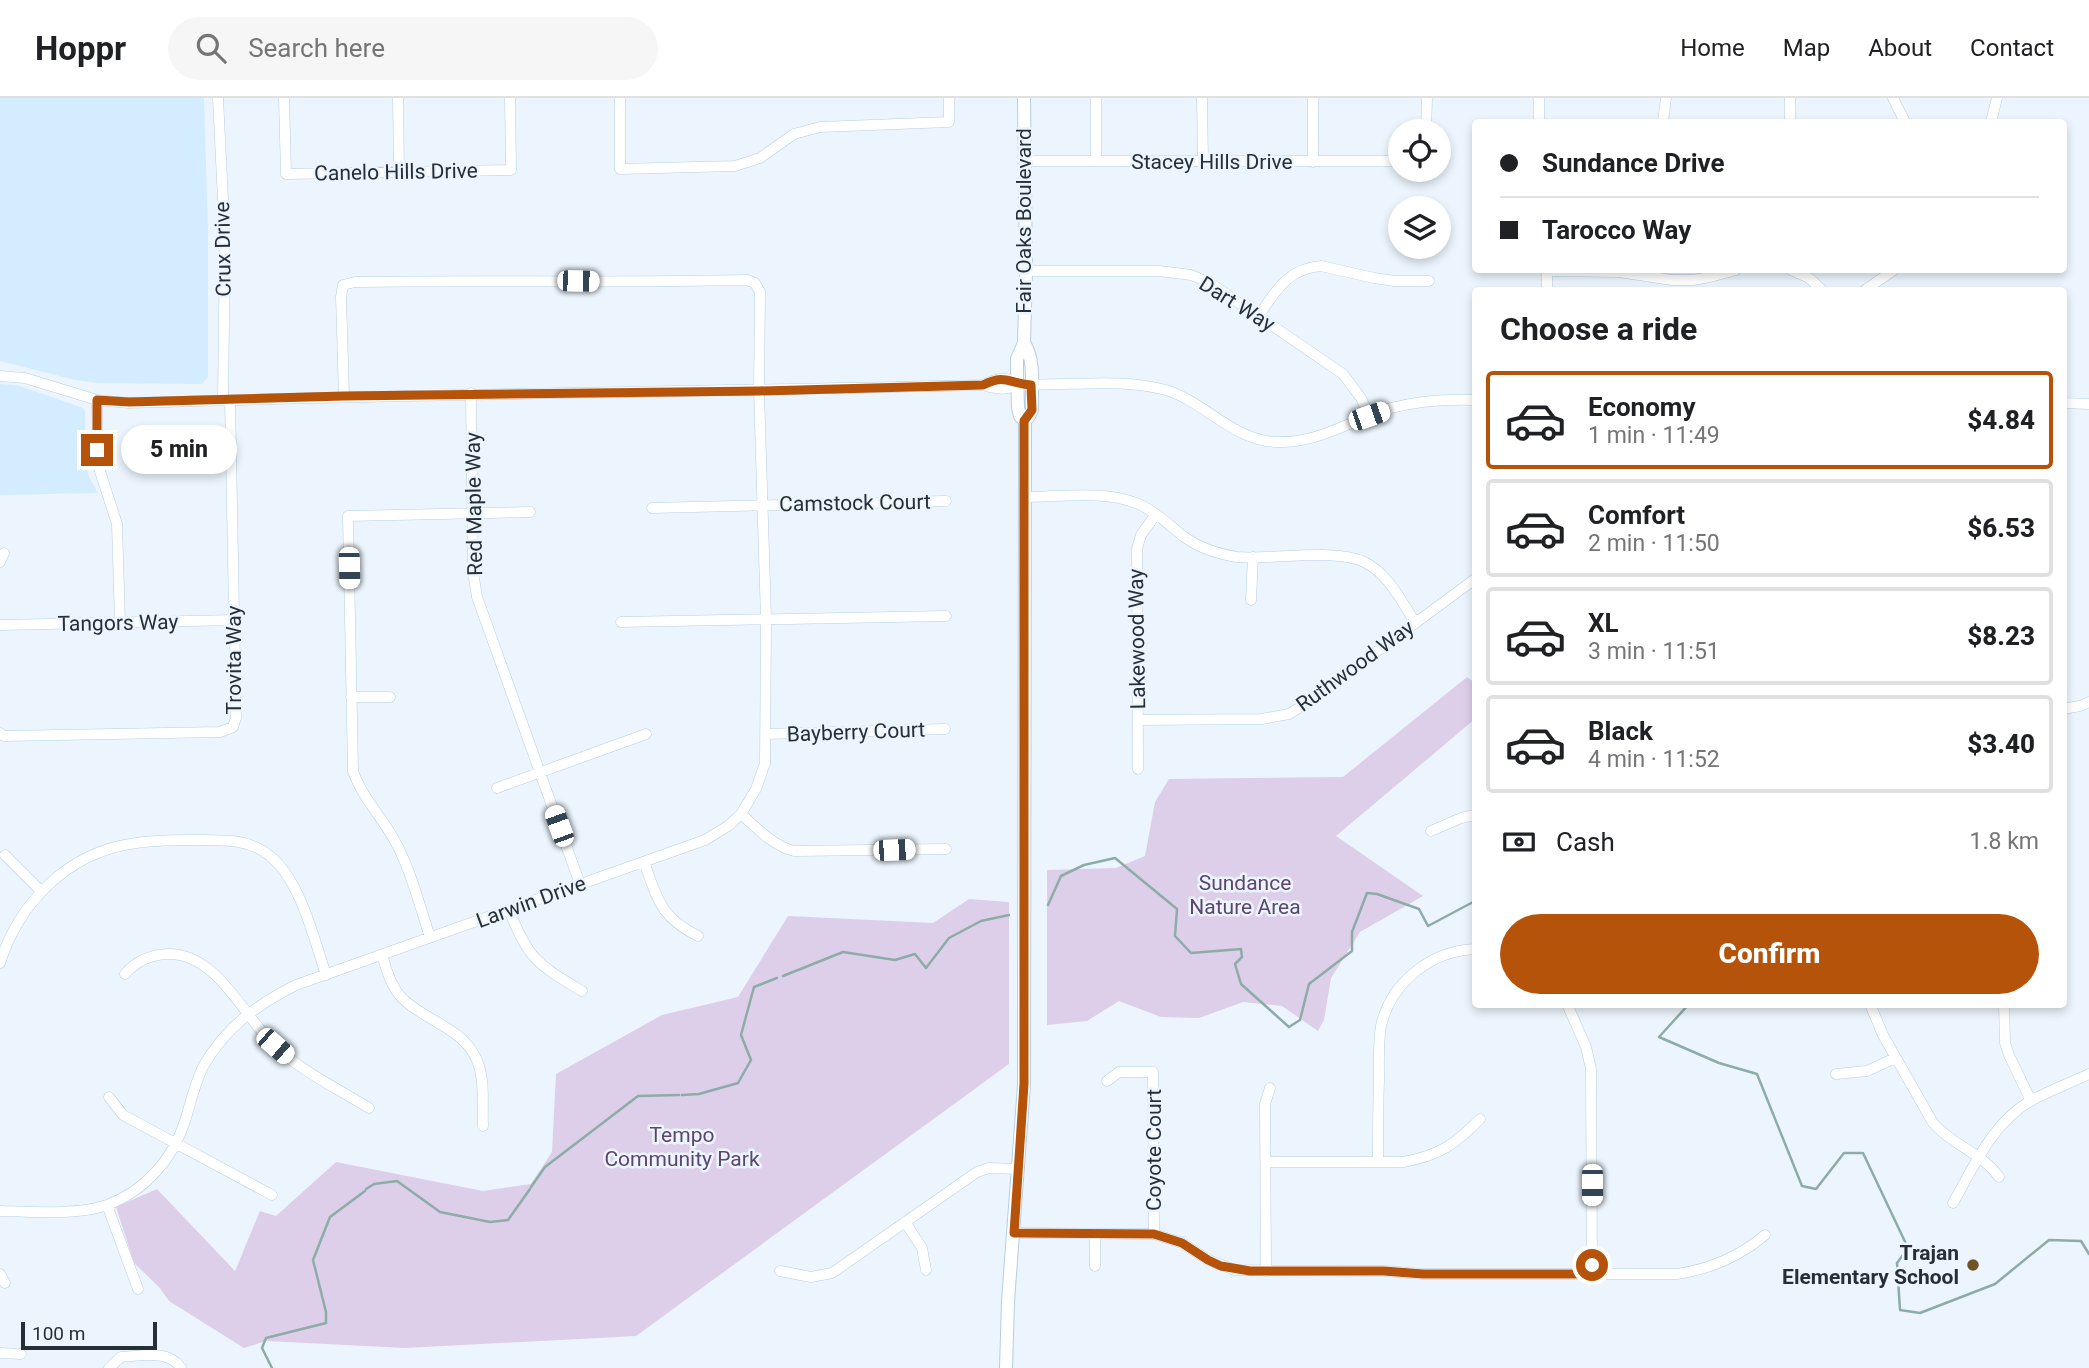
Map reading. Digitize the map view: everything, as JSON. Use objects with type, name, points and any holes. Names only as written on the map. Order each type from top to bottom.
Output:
[{"type":"main road","name":"Fair Oaks Boulevard","points":[[1024,98],[1026,271],[1024,343],[1017,359],[1018,408],[1024,421]]},
{"type":"main road","name":"Fair Oaks Boulevard","points":[[1006,1368],[1008,1301],[1024,1084],[1024,421],[1032,410],[1031,360],[1024,343]]},
{"type":"street","name":"Crux Drive","points":[[218,98],[225,241],[226,400]]},
{"type":"street","name":"Canelo Hills Drive","points":[[284,98],[286,174],[510,170],[510,98]]},
{"type":"street","points":[[398,98],[399,172]]},
{"type":"street","points":[[620,98],[620,169],[735,166],[760,158],[794,134],[820,127],[949,122],[949,98]]},
{"type":"street","points":[[1096,98],[1096,162]]},
{"type":"street","points":[[1202,98],[1203,162]]},
{"type":"street","points":[[1313,98],[1314,162]]},
{"type":"street","points":[[1426,119],[1427,98]]},
{"type":"street","points":[[1539,98],[1539,119]]},
{"type":"street","points":[[1663,119],[1666,98]]},
{"type":"street","points":[[1790,98],[1790,119]]},
{"type":"street","points":[[1894,98],[1904,119]]},
{"type":"street","points":[[1992,119],[1997,98]]},
{"type":"street","name":"Stacey Hills Drive","points":[[1024,161],[1388,162]]},
{"type":"street","points":[[1259,315],[1289,276],[1314,267],[1333,268],[1385,280],[1429,281]]},
{"type":"street","name":"Dart Way","points":[[1026,271],[1159,271],[1184,274],[1210,283],[1343,374],[1361,398],[1369,416]]},
{"type":"street","points":[[1626,273],[1672,280],[1693,280],[1725,273]]},
{"type":"street","points":[[1798,273],[1819,287]]},
{"type":"street","points":[[1870,287],[1891,273]]},
{"type":"street","name":"Larwin Drive","points":[[0,1211],[71,1210],[107,1205],[135,1189],[162,1166],[176,1144],[204,1066],[230,1030],[267,1000],[296,985],[705,840],[728,826],[741,814],[756,789],[765,763],[766,734],[759,391],[760,292],[755,283],[747,280],[477,280],[355,282],[343,285],[341,297],[344,396]]},
{"type":"street","points":[[0,376],[25,378],[97,400],[129,402],[471,393],[759,391],[983,385],[1010,389],[1018,384],[1116,384],[1166,390],[1197,403],[1238,432],[1275,442],[1316,438],[1369,416],[1414,403],[1472,400]]},
{"type":"street","name":"Red Maple Way","points":[[471,393],[473,572],[477,597],[580,884]]},
{"type":"street","points":[[97,400],[98,466],[113,508],[118,532],[120,623]]},
{"type":"street","name":"Trovita Way","points":[[0,733],[4,736],[220,732],[233,727],[236,718],[236,620],[226,400]]},
{"type":"street","points":[[2067,403],[2089,404]]},
{"type":"street","points":[[1025,497],[1105,496],[1137,503],[1209,551],[1238,557],[1340,556],[1363,561],[1375,568],[1385,579],[1415,622]]},
{"type":"street","name":"Camstock Court","points":[[652,508],[946,501]]},
{"type":"street","points":[[430,937],[400,852],[356,780],[352,759],[348,516],[530,512]]},
{"type":"street","name":"Lakewood Way","points":[[1138,769],[1137,549],[1144,530],[1156,514]]},
{"type":"street","points":[[1251,600],[1253,557]]},
{"type":"street","name":"Ruthwood Way","points":[[1138,720],[1262,719],[1289,714],[1472,581]]},
{"type":"street","points":[[621,622],[946,616]]},
{"type":"street","name":"Tangors Way","points":[[0,625],[236,620]]},
{"type":"street","points":[[351,697],[390,697]]},
{"type":"street","points":[[2067,708],[2089,702]]},
{"type":"street","name":"Bayberry Court","points":[[766,734],[945,729]]},
{"type":"street","points":[[497,788],[646,734]]},
{"type":"street","points":[[741,814],[772,841],[794,851],[946,849]]},
{"type":"street","points":[[1430,831],[1472,816]]},
{"type":"street","points":[[0,963],[21,917],[41,891],[67,869],[114,847],[153,841],[217,840],[242,842],[257,847],[281,865],[296,889],[326,975]]},
{"type":"street","points":[[5,855],[41,891]]},
{"type":"street","points":[[644,862],[664,912],[680,927],[698,936]]},
{"type":"street","points":[[509,910],[530,954],[542,966],[582,991]]},
{"type":"street","points":[[1378,1162],[1380,1036],[1385,1013],[1402,983],[1423,965],[1446,954],[1472,949]]},
{"type":"street","points":[[125,974],[147,957],[176,954],[192,958],[213,973],[275,1046],[300,1067],[369,1108]]},
{"type":"street","points":[[382,955],[389,978],[404,1000],[456,1033],[474,1055],[480,1068],[483,1126]]},
{"type":"street","points":[[1569,1008],[1586,1047],[1591,1069],[1592,1274]]},
{"type":"street","points":[[1872,1008],[1895,1058],[1933,1123],[1943,1135],[1989,1165],[1998,1177]]},
{"type":"street","points":[[2004,1008],[2005,1043],[2031,1101]]},
{"type":"street","points":[[1836,1074],[1867,1070],[1895,1058]]},
{"type":"street","name":"Coyote Court","points":[[1107,1081],[1119,1073],[1153,1072],[1154,1234]]},
{"type":"street","points":[[1953,1203],[1979,1158],[2006,1121],[2031,1101],[2089,1073]]},
{"type":"street","points":[[1266,1271],[1265,1104],[1270,1088]]},
{"type":"street","points":[[109,1097],[123,1115],[272,1195]]},
{"type":"street","points":[[1266,1163],[1403,1162],[1425,1158],[1460,1139],[1480,1119]]},
{"type":"street","points":[[780,1271],[811,1277],[832,1273],[977,1172],[989,1168],[1018,1169]]},
{"type":"street","points":[[107,1205],[138,1289]]},
{"type":"street","points":[[905,1222],[922,1248],[926,1270]]},
{"type":"street","points":[[1014,1233],[1154,1234],[1182,1243],[1208,1260],[1236,1270],[1384,1271],[1423,1274],[1677,1274],[1730,1259],[1765,1235]]},
{"type":"street","points":[[1095,1234],[1095,1266]]},
{"type":"street","points":[[0,1353],[21,1354]]},
{"type":"street","points":[[110,1368],[121,1357],[157,1356],[176,1360],[181,1368]]},
{"type":"shaded area","points":[[0,98],[204,98],[208,377],[202,384],[98,383],[75,380],[0,361]]},
{"type":"shaded area","points":[[0,384],[17,385],[83,408],[85,462],[89,477],[98,493],[0,495]]},
{"type":"green space","name":"Sundance Nature Area","points":[[1467,677],[1472,681],[1472,722],[1336,836],[1423,896],[1360,932],[1331,978],[1324,1020],[1318,1031],[1282,1006],[1243,1002],[1199,1018],[1161,1017],[1119,1001],[1087,1021],[1047,1025],[1047,870],[1116,868],[1145,856],[1155,802],[1169,779],[1343,777]]},
{"type":"green space","name":"Tempo Community Park","points":[[969,899],[1009,902],[1009,1064],[636,1336],[405,1348],[266,1341],[244,1348],[169,1301],[159,1287],[134,1263],[116,1207],[157,1189],[235,1271],[260,1211],[276,1216],[336,1162],[483,1191],[531,1184],[552,1152],[556,1074],[662,1015],[738,997],[788,916],[933,923]]},
{"type":"waterway","points":[[1048,905],[1061,876],[1084,865],[1115,858],[1177,909],[1175,936],[1191,953],[1241,949],[1242,957],[1235,964],[1241,984],[1289,1027],[1300,1020],[1309,984],[1352,951],[1352,932],[1367,893],[1419,909],[1428,926],[1472,903]]},
{"type":"waterway","points":[[783,976],[843,952],[895,960],[915,954],[926,968],[949,938],[981,921],[1009,915]]},
{"type":"waterway","points":[[682,1095],[699,1094],[738,1083],[751,1060],[741,1035],[754,987],[777,978]]},
{"type":"waterway","points":[[1685,1008],[1659,1037],[1719,1063],[1757,1074],[1802,1186],[1816,1189],[1844,1153],[1863,1153],[1908,1248],[1897,1263],[1900,1310],[1920,1313],[1995,1284],[2049,1240],[2081,1241],[2089,1254]]},
{"type":"waterway","points":[[531,1187],[545,1167],[638,1096],[679,1095]]},
{"type":"waterway","points":[[366,1189],[374,1184],[397,1181],[440,1212],[490,1222],[508,1220],[530,1189]]},
{"type":"waterway","points":[[272,1368],[262,1348],[266,1338],[326,1323],[326,1312],[313,1260],[330,1217],[365,1191]]},
{"type":"place","name":"Trajan Elementary School","points":[[1973,1265]]},
{"type":"route","points":[[97,450],[97,400],[129,402],[361,395],[775,390],[983,385],[995,379],[1011,379],[1018,384],[1031,385],[1032,410],[1024,421],[1024,1084],[1014,1233],[1154,1234],[1182,1243],[1221,1266],[1250,1271],[1592,1274],[1592,1265]]}]
